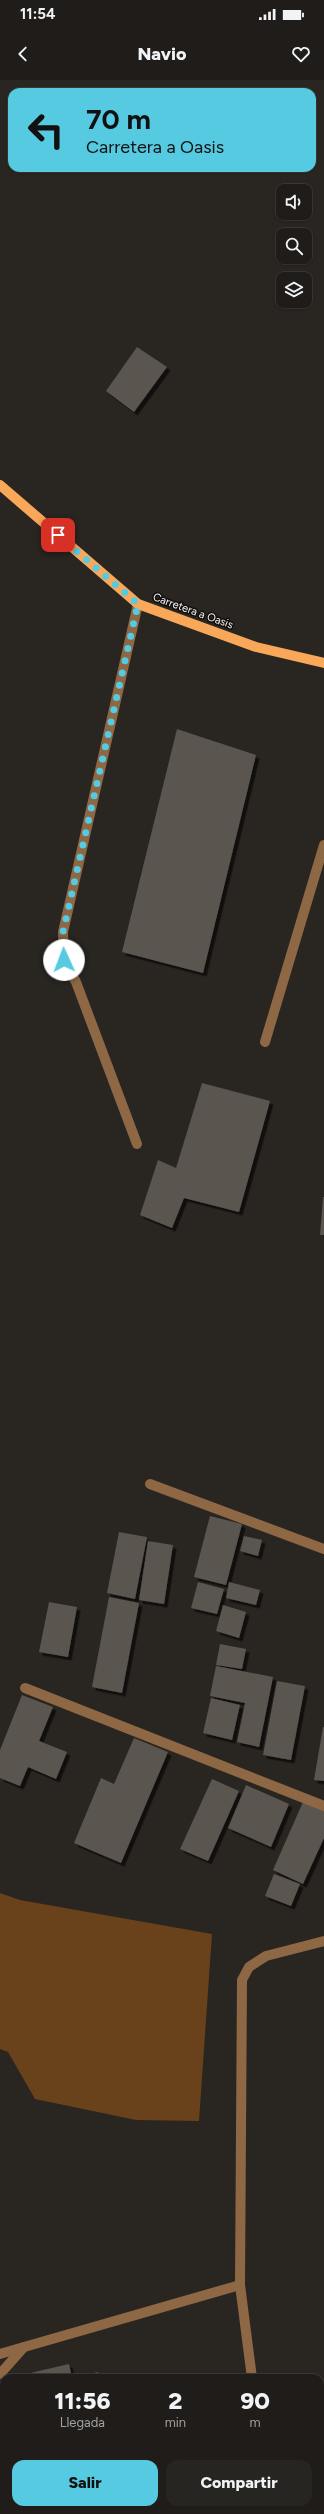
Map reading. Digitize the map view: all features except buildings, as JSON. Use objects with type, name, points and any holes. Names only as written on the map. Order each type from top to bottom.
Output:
[{"type":"main road","name":"Carretera a Oasis","points":[[0,485],[138,604],[256,647],[324,663]]},
{"type":"street","points":[[137,1144],[76,982],[64,960],[63,932],[138,604]]},
{"type":"street","points":[[265,1042],[324,845]]},
{"type":"street","points":[[150,1484],[324,1550]]},
{"type":"street","points":[[25,1688],[324,1806]]},
{"type":"street","points":[[251,2374],[240,2285],[242,1980],[249,1967],[266,1956],[324,1941]]},
{"type":"street","points":[[0,2354],[240,2285]]},
{"type":"street","points":[[0,2374],[24,2347]]},
{"type":"shaded area","points":[[0,1893],[20,1900],[212,1934],[199,2121],[136,2120],[35,2099],[8,2052],[0,2049]]},
{"type":"route","points":[[58,535],[138,604],[63,932],[64,960]]}]
